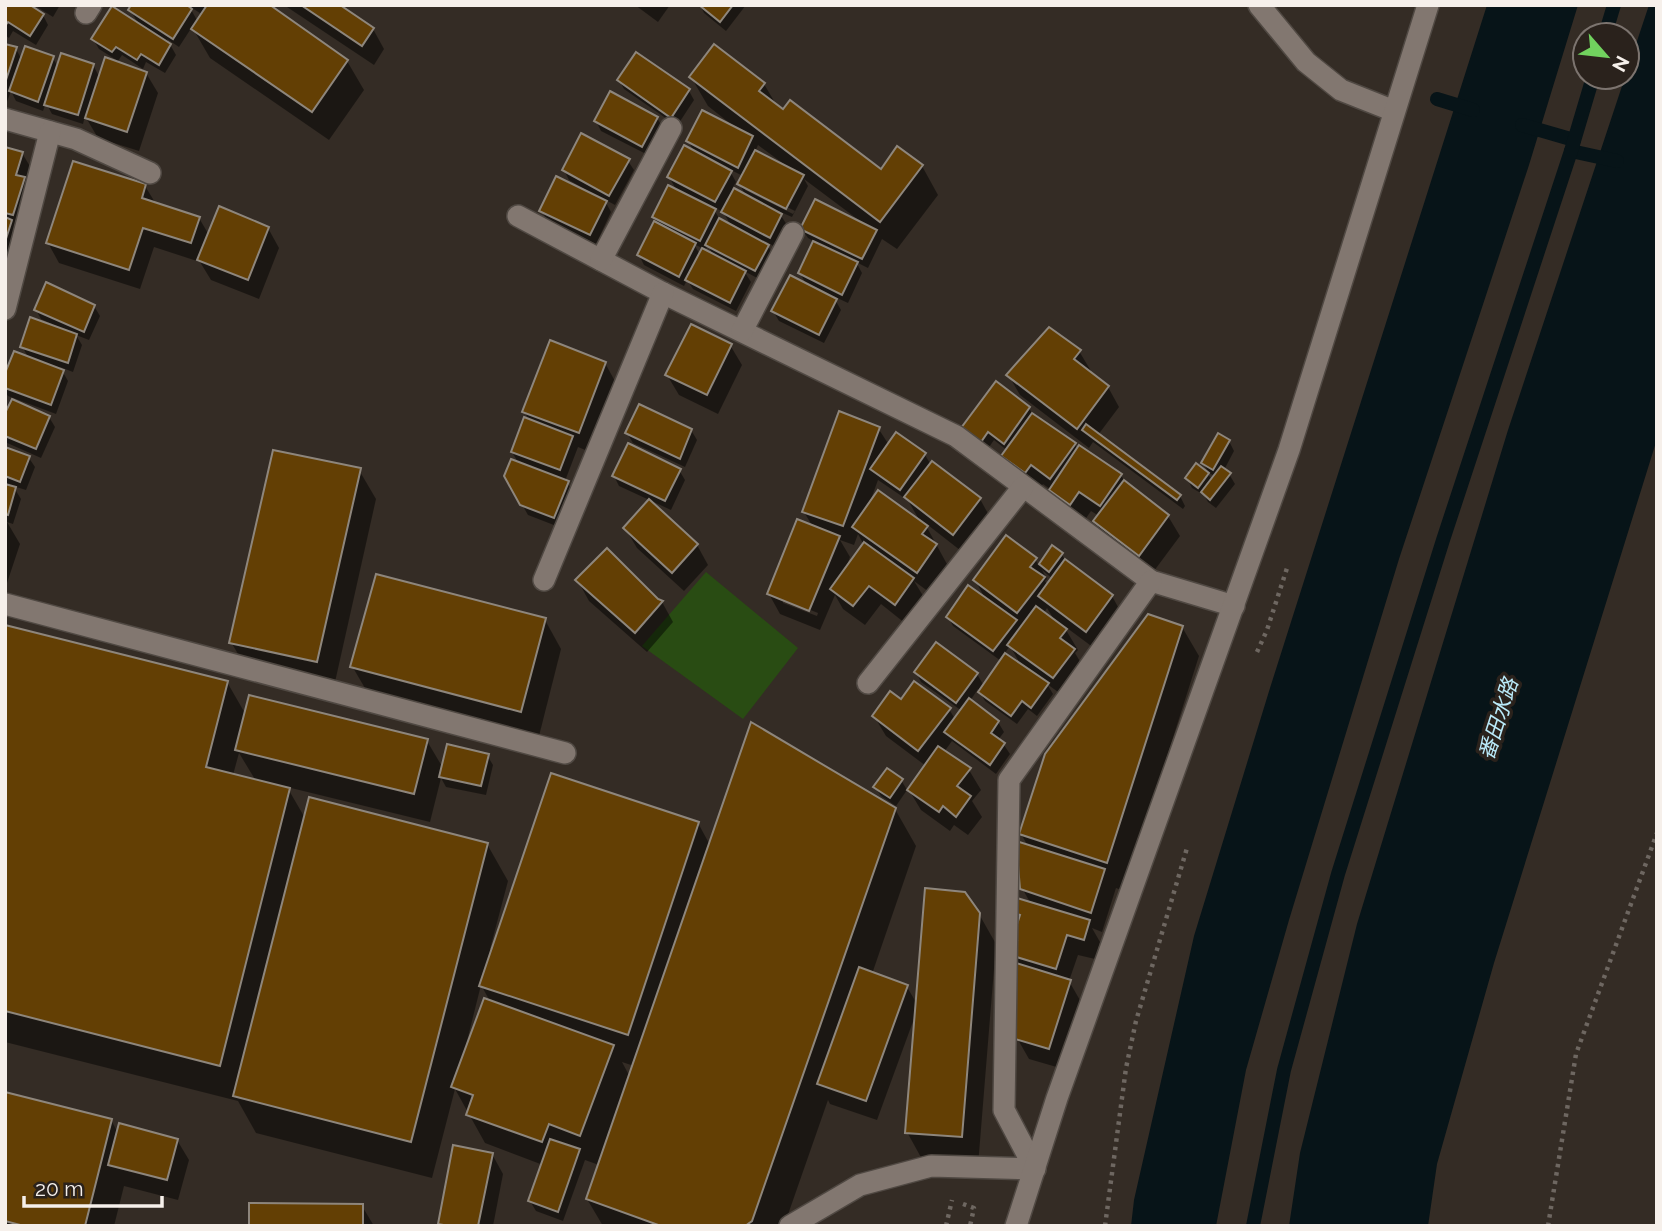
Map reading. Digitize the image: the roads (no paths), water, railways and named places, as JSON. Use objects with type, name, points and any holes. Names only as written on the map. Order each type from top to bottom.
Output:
[{"type":"street","points":[[1259,5],[1306,62],[1341,90],[1394,111]]},
{"type":"street","points":[[1016,1226],[1062,1085],[1289,450],[1428,5]]},
{"type":"street","points":[[5,119],[76,139],[150,173]]},
{"type":"street","points":[[601,260],[671,128]]},
{"type":"street","points":[[5,309],[50,132]]},
{"type":"street","points":[[518,216],[663,293],[956,436],[1151,581],[1234,606]]},
{"type":"street","points":[[742,331],[793,233]]},
{"type":"street","points":[[544,580],[663,293]]},
{"type":"street","points":[[868,683],[1023,486]]},
{"type":"street","points":[[1035,1169],[1004,1110],[1009,780],[1151,581]]},
{"type":"street","points":[[5,604],[565,753]]},
{"type":"street","points":[[790,1226],[860,1185],[931,1166],[1035,1169]]},
{"type":"water","points":[[1487,5],[1578,5],[1529,165],[1399,559],[1289,920],[1246,1070],[1216,1226],[1131,1226],[1134,1200],[1194,936]]},
{"type":"water","name":"番田水路","points":[[1649,5],[1657,5],[1657,439],[1494,963],[1437,1164],[1428,1226],[1289,1226],[1300,1153],[1357,924],[1508,430],[1620,91],[1641,91],[1641,29]]},
{"type":"waterway","points":[[1609,21],[1614,5]]},
{"type":"waterway","points":[[1253,1226],[1284,1070],[1338,874],[1589,91]]},
{"type":"waterway","points":[[1437,99],[1473,110]]},
{"type":"waterway","points":[[1522,125],[1574,140]]},
{"type":"waterway","points":[[1571,151],[1617,161]]}]
